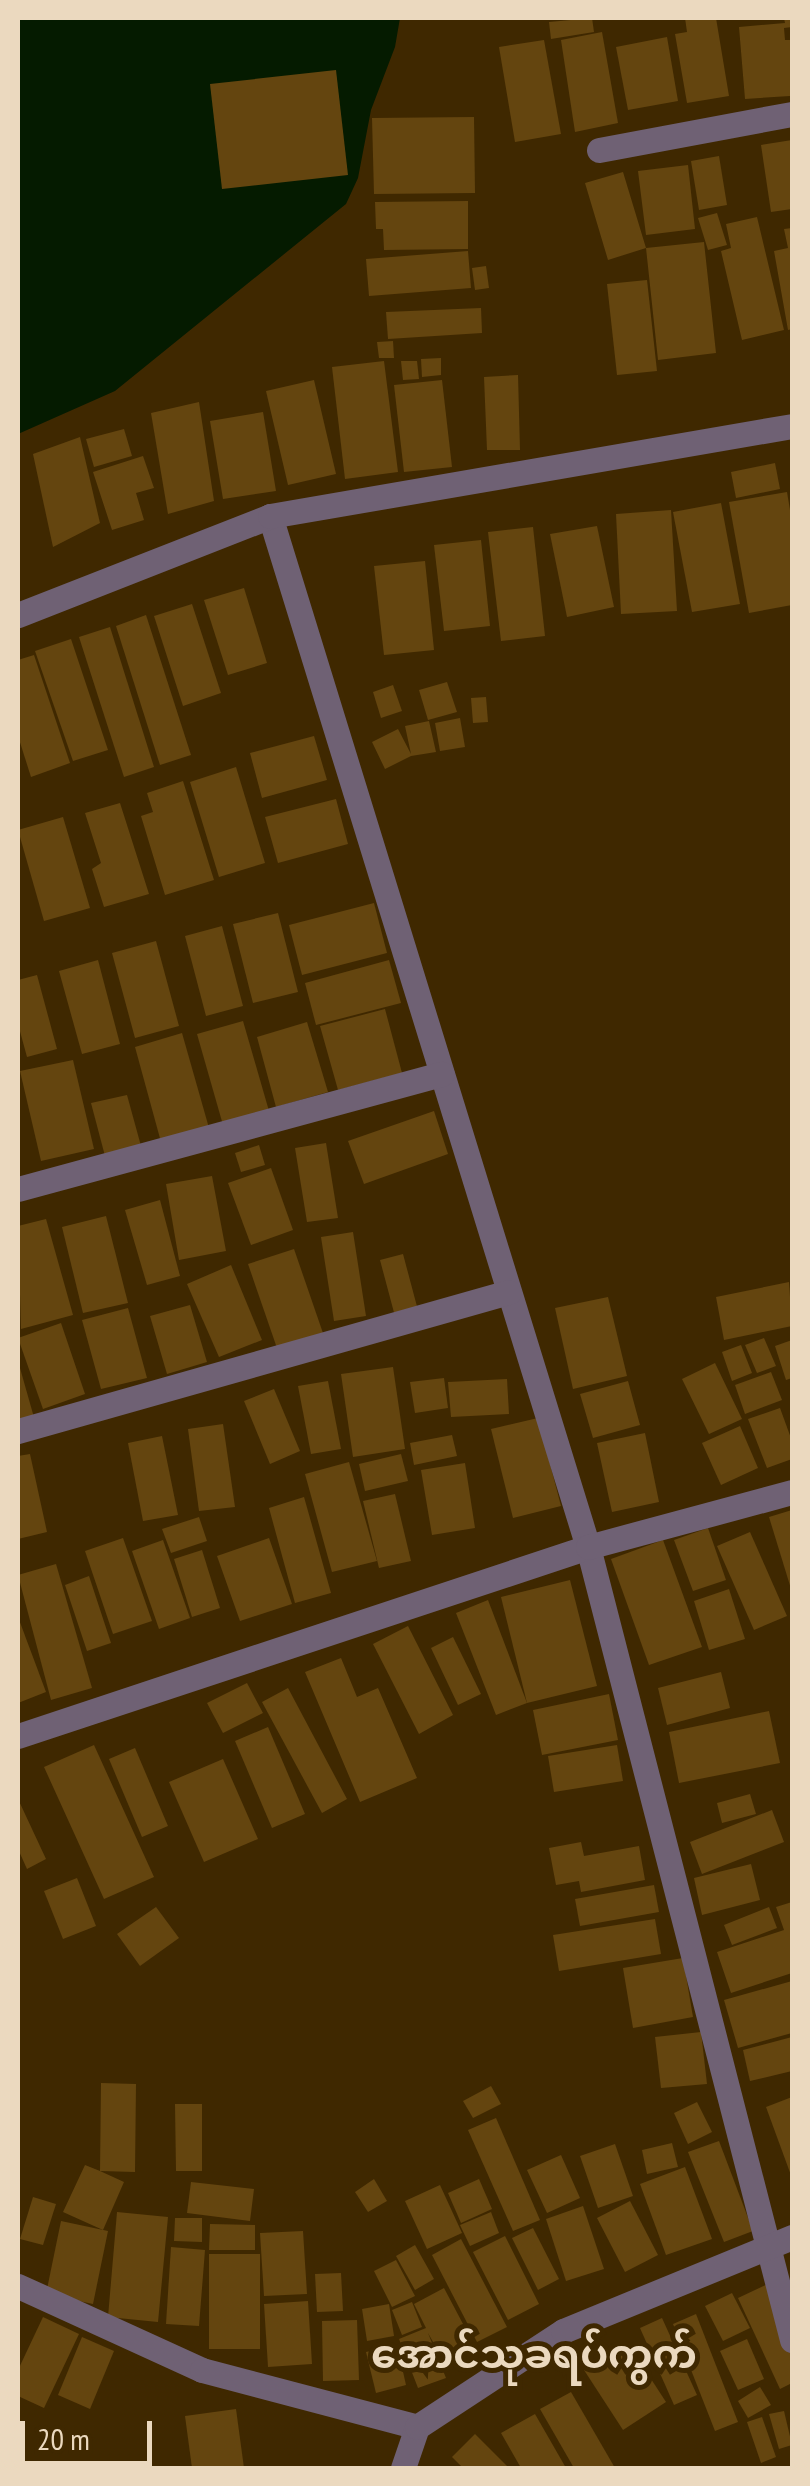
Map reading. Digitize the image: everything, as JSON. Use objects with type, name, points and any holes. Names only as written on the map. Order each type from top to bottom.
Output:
[{"type":"street","points":[[599,150],[792,114]]},
{"type":"street","points":[[18,615],[270,516],[792,426]]},
{"type":"street","points":[[270,516],[588,1547],[781,2242],[792,2340]]},
{"type":"street","points":[[18,1189],[442,1074]]},
{"type":"street","points":[[18,1432],[509,1292]]},
{"type":"street","points":[[18,1736],[588,1547],[792,1492]]},
{"type":"street","points":[[404,2468],[418,2427],[564,2330],[781,2242]]},
{"type":"street","points":[[18,2286],[202,2370],[418,2427]]},
{"type":"shaded area","points":[[18,18],[400,18],[395,47],[371,110],[358,178],[346,204],[115,391],[18,434]]},
{"type":"building","points":[[592,18],[594,32],[551,39],[549,22]]},
{"type":"building","points":[[685,18],[716,18],[729,96],[687,103],[675,34],[687,32]]},
{"type":"building","points":[[784,18],[792,18],[792,27],[784,28],[785,40],[792,40],[790,96],[745,99],[739,27],[785,23]]},
{"type":"building","points":[[602,32],[618,123],[575,132],[561,40]]},
{"type":"building","points":[[667,37],[678,101],[628,110],[616,47]]},
{"type":"building","points":[[544,40],[561,134],[515,142],[499,47]]},
{"type":"building","points":[[336,70],[348,175],[222,189],[210,84]]},
{"type":"building","points":[[474,117],[475,193],[374,194],[372,118]]},
{"type":"building","points":[[792,140],[792,209],[771,212],[761,145]]},
{"type":"building","points":[[719,156],[727,205],[699,210],[691,161]]},
{"type":"building","points":[[688,165],[695,229],[646,235],[638,171]]},
{"type":"building","points":[[623,172],[646,248],[608,260],[585,183]]},
{"type":"building","points":[[468,201],[468,249],[384,250],[383,229],[376,229],[375,202]]},
{"type":"building","points":[[717,213],[727,245],[708,250],[698,218]]},
{"type":"building","points":[[757,217],[784,330],[742,340],[721,251],[731,248],[726,224]]},
{"type":"building","points":[[792,228],[792,329],[788,330],[774,251],[788,248],[784,229]]},
{"type":"building","points":[[704,242],[716,353],[658,360],[646,248]]},
{"type":"building","points":[[468,251],[471,288],[369,296],[366,259]]},
{"type":"building","points":[[486,266],[489,288],[475,290],[472,268]]},
{"type":"building","points":[[647,280],[657,371],[617,375],[607,284]]},
{"type":"building","points":[[481,308],[482,333],[388,339],[386,312]]},
{"type":"building","points":[[393,341],[394,358],[379,358],[377,342]]},
{"type":"building","points":[[441,358],[441,375],[422,377],[421,359]]},
{"type":"building","points":[[384,361],[398,472],[345,479],[332,367]]},
{"type":"building","points":[[401,361],[417,361],[419,379],[403,380]]},
{"type":"building","points":[[518,375],[520,450],[487,450],[484,377]]},
{"type":"building","points":[[314,380],[336,474],[288,485],[266,391]]},
{"type":"building","points":[[442,380],[452,467],[404,472],[394,385]]},
{"type":"building","points":[[199,402],[214,501],[168,514],[151,413]]},
{"type":"building","points":[[263,412],[276,491],[223,499],[210,421]]},
{"type":"building","points":[[124,429],[132,456],[94,467],[86,439]]},
{"type":"building","points":[[80,437],[100,523],[53,547],[33,454]]},
{"type":"building","points":[[143,456],[154,488],[136,493],[144,520],[112,530],[93,472]]},
{"type":"building","points":[[775,463],[780,489],[736,498],[731,472]]},
{"type":"building","points":[[787,492],[792,522],[792,605],[749,613],[729,502]]},
{"type":"building","points":[[721,503],[740,604],[692,612],[673,512]]},
{"type":"building","points":[[671,510],[677,611],[621,614],[616,514]]},
{"type":"building","points":[[597,526],[614,607],[567,617],[550,534]]},
{"type":"building","points":[[533,527],[545,636],[501,641],[488,532]]},
{"type":"building","points":[[481,540],[490,626],[444,631],[434,545]]},
{"type":"building","points":[[425,561],[434,650],[384,655],[374,566]]},
{"type":"building","points":[[244,588],[267,663],[228,675],[204,600]]},
{"type":"building","points":[[192,604],[221,693],[183,706],[154,616]]},
{"type":"building","points":[[146,615],[191,755],[160,765],[116,626]]},
{"type":"building","points":[[110,627],[154,767],[124,777],[79,637]]},
{"type":"building","points":[[71,639],[108,750],[73,761],[35,651]]},
{"type":"building","points":[[34,655],[70,763],[31,777],[18,736],[18,660]]},
{"type":"building","points":[[447,682],[457,712],[428,720],[419,690]]},
{"type":"building","points":[[393,685],[402,711],[381,718],[373,692]]},
{"type":"building","points":[[486,697],[488,722],[473,723],[471,698]]},
{"type":"building","points":[[460,718],[465,747],[440,751],[435,723]]},
{"type":"building","points":[[429,721],[436,752],[411,756],[385,769],[372,742],[398,729],[411,754],[405,726]]},
{"type":"building","points":[[314,736],[327,780],[262,798],[250,753]]},
{"type":"building","points":[[236,767],[265,863],[219,877],[190,782]]},
{"type":"building","points":[[183,781],[214,880],[165,895],[141,816],[153,812],[147,793]]},
{"type":"building","points":[[336,799],[348,844],[278,863],[265,817]]},
{"type":"building","points":[[120,803],[149,894],[104,907],[92,869],[101,863],[85,813]]},
{"type":"building","points":[[63,817],[90,908],[44,921],[18,830]]},
{"type":"building","points":[[374,903],[387,953],[302,975],[289,925]]},
{"type":"building","points":[[278,913],[298,992],[253,1003],[233,924]]},
{"type":"building","points":[[222,926],[243,1006],[206,1016],[185,936]]},
{"type":"building","points":[[156,941],[179,1026],[135,1038],[112,953]]},
{"type":"building","points":[[98,960],[120,1044],[82,1054],[59,971]]},
{"type":"building","points":[[389,960],[401,1003],[316,1025],[305,983]]},
{"type":"building","points":[[37,975],[57,1049],[27,1057],[18,1024],[18,980]]},
{"type":"building","points":[[385,1009],[402,1073],[338,1090],[320,1026]]},
{"type":"building","points":[[243,1021],[269,1111],[223,1125],[197,1034]]},
{"type":"building","points":[[307,1022],[328,1092],[276,1107],[257,1037]]},
{"type":"building","points":[[182,1033],[209,1128],[161,1142],[135,1047]]},
{"type":"building","points":[[73,1060],[94,1149],[41,1161],[20,1071]]},
{"type":"building","points":[[127,1095],[141,1146],[105,1156],[91,1103]]},
{"type":"building","points":[[434,1111],[448,1154],[364,1184],[348,1141]]},
{"type":"building","points":[[326,1143],[338,1218],[307,1222],[295,1148]]},
{"type":"building","points":[[259,1145],[265,1165],[241,1172],[235,1153]]},
{"type":"building","points":[[271,1168],[293,1230],[251,1245],[228,1183]]},
{"type":"building","points":[[212,1176],[226,1251],[179,1260],[166,1184]]},
{"type":"building","points":[[160,1200],[180,1276],[147,1285],[125,1210]]},
{"type":"building","points":[[106,1216],[128,1303],[83,1313],[62,1227]]},
{"type":"building","points":[[46,1219],[73,1315],[21,1329],[18,1226]]},
{"type":"building","points":[[353,1232],[366,1316],[334,1321],[321,1237]]},
{"type":"building","points":[[294,1249],[324,1336],[278,1351],[248,1264]]},
{"type":"building","points":[[403,1254],[419,1314],[396,1320],[380,1260]]},
{"type":"building","points":[[231,1265],[262,1340],[219,1357],[187,1284]]},
{"type":"building","points":[[789,1282],[792,1326],[724,1340],[716,1297]]},
{"type":"building","points":[[608,1297],[627,1376],[573,1389],[555,1308]]},
{"type":"building","points":[[190,1305],[207,1362],[167,1374],[150,1316]]},
{"type":"building","points":[[128,1308],[147,1378],[101,1389],[82,1320]]},
{"type":"building","points":[[61,1323],[85,1394],[43,1409],[18,1338]]},
{"type":"building","points":[[764,1338],[776,1366],[757,1373],[745,1345]]},
{"type":"building","points":[[792,1340],[792,1378],[786,1380],[775,1346]]},
{"type":"building","points":[[741,1345],[752,1373],[732,1381],[722,1352]]},
{"type":"building","points":[[18,1361],[35,1421],[18,1426]]},
{"type":"building","points":[[715,1363],[742,1419],[709,1434],[682,1379]]},
{"type":"building","points":[[393,1367],[405,1449],[353,1457],[341,1374]]},
{"type":"building","points":[[771,1372],[782,1400],[745,1414],[735,1385]]},
{"type":"building","points":[[444,1378],[448,1408],[415,1413],[410,1382]]},
{"type":"building","points":[[507,1379],[509,1414],[451,1417],[448,1382]]},
{"type":"building","points":[[328,1381],[341,1449],[311,1454],[298,1386]]},
{"type":"building","points":[[628,1381],[640,1425],[593,1438],[580,1394]]},
{"type":"building","points":[[274,1389],[300,1451],[270,1464],[244,1401]]},
{"type":"building","points":[[780,1408],[792,1441],[792,1459],[767,1468],[748,1419]]},
{"type":"building","points":[[538,1418],[561,1506],[513,1518],[491,1429]]},
{"type":"building","points":[[223,1424],[235,1507],[199,1511],[188,1429]]},
{"type":"building","points":[[740,1426],[758,1468],[721,1485],[702,1443]]},
{"type":"building","points":[[645,1433],[659,1502],[612,1512],[597,1443]]},
{"type":"building","points":[[452,1435],[457,1456],[414,1465],[410,1443]]},
{"type":"building","points":[[162,1436],[178,1515],[143,1521],[128,1443]]},
{"type":"building","points":[[30,1454],[47,1532],[18,1539],[18,1456]]},
{"type":"building","points":[[401,1454],[408,1481],[365,1491],[359,1464]]},
{"type":"building","points":[[349,1462],[377,1561],[332,1572],[305,1474]]},
{"type":"building","points":[[465,1463],[475,1528],[432,1535],[421,1470]]},
{"type":"building","points":[[395,1494],[411,1561],[379,1568],[363,1501]]},
{"type":"building","points":[[304,1497],[331,1593],[295,1603],[269,1508]]},
{"type":"building","points":[[792,1510],[792,1592],[769,1517]]},
{"type":"building","points":[[199,1517],[207,1541],[171,1553],[162,1529]]},
{"type":"building","points":[[708,1528],[726,1580],[693,1591],[674,1540]]},
{"type":"building","points":[[750,1532],[787,1616],[754,1630],[717,1546]]},
{"type":"building","points":[[123,1538],[152,1621],[113,1634],[85,1551]]},
{"type":"building","points":[[269,1538],[292,1604],[240,1621],[217,1556]]},
{"type":"building","points":[[163,1540],[190,1618],[159,1629],[132,1551]]},
{"type":"building","points":[[663,1540],[702,1647],[649,1665],[611,1559]]},
{"type":"building","points":[[202,1550],[220,1608],[192,1617],[174,1559]]},
{"type":"building","points":[[56,1564],[92,1688],[51,1700],[18,1575]]},
{"type":"building","points":[[89,1576],[111,1643],[87,1651],[65,1585]]},
{"type":"building","points":[[570,1580],[597,1686],[527,1703],[501,1597]]},
{"type":"building","points":[[729,1589],[745,1639],[709,1650],[694,1601]]},
{"type":"building","points":[[488,1600],[527,1703],[496,1715],[456,1613]]},
{"type":"building","points":[[18,1617],[46,1692],[18,1703]]},
{"type":"building","points":[[408,1626],[453,1715],[419,1734],[373,1644]]},
{"type":"building","points":[[453,1637],[481,1694],[458,1705],[431,1648]]},
{"type":"building","points":[[341,1658],[357,1697],[378,1688],[417,1778],[360,1802],[305,1672]]},
{"type":"building","points":[[721,1672],[730,1708],[667,1725],[658,1688]]},
{"type":"building","points":[[247,1683],[263,1713],[223,1733],[207,1703]]},
{"type":"building","points":[[288,1688],[347,1799],[322,1813],[262,1702]]},
{"type":"building","points":[[609,1694],[618,1740],[542,1755],[533,1710]]},
{"type":"building","points":[[769,1711],[780,1763],[679,1783],[669,1732]]},
{"type":"building","points":[[268,1727],[305,1814],[272,1828],[235,1741]]},
{"type":"building","points":[[94,1745],[154,1877],[104,1899],[44,1767]]},
{"type":"building","points":[[617,1745],[623,1781],[554,1792],[548,1756]]},
{"type":"building","points":[[135,1748],[168,1826],[142,1837],[109,1759]]},
{"type":"building","points":[[223,1759],[258,1839],[204,1862],[169,1782]]},
{"type":"building","points":[[750,1794],[756,1814],[722,1823],[717,1803]]},
{"type":"building","points":[[18,1799],[46,1859],[27,1869],[18,1849]]},
{"type":"building","points":[[772,1810],[784,1842],[702,1874],[690,1842]]},
{"type":"building","points":[[581,1842],[584,1856],[639,1846],[645,1880],[581,1892],[579,1881],[556,1885],[549,1848]]},
{"type":"building","points":[[751,1864],[760,1900],[702,1915],[694,1878]]},
{"type":"building","points":[[77,1878],[96,1926],[63,1939],[44,1891]]},
{"type":"building","points":[[654,1885],[659,1912],[580,1926],[575,1899]]},
{"type":"building","points":[[792,1902],[792,1973],[731,1993],[717,1952],[784,1930],[776,1907]]},
{"type":"building","points":[[156,1907],[179,1938],[140,1966],[117,1934]]},
{"type":"building","points":[[769,1907],[777,1928],[732,1945],[724,1925]]},
{"type":"building","points":[[655,1919],[661,1954],[559,1971],[553,1935]]},
{"type":"building","points":[[683,1958],[693,2017],[633,2028],[623,1968]]},
{"type":"building","points":[[792,1981],[792,2033],[738,2048],[724,2000]]},
{"type":"building","points":[[701,2032],[707,2084],[661,2088],[655,2037]]},
{"type":"building","points":[[792,2037],[792,2071],[750,2081],[743,2050]]},
{"type":"building","points":[[101,2083],[136,2084],[135,2172],[100,2171]]},
{"type":"building","points":[[491,2086],[501,2104],[473,2118],[463,2101]]},
{"type":"building","points":[[792,2097],[792,2178],[766,2107]]},
{"type":"building","points":[[697,2102],[712,2132],[688,2144],[674,2113]]},
{"type":"building","points":[[175,2104],[202,2104],[202,2171],[176,2171]]},
{"type":"building","points":[[496,2118],[540,2220],[513,2231],[468,2130]]},
{"type":"building","points":[[719,2141],[753,2231],[724,2242],[688,2152]]},
{"type":"building","points":[[672,2143],[678,2167],[647,2174],[642,2150]]},
{"type":"building","points":[[615,2144],[633,2196],[598,2208],[580,2156]]},
{"type":"building","points":[[561,2155],[580,2198],[547,2213],[527,2170]]},
{"type":"building","points":[[85,2165],[124,2182],[103,2230],[63,2212]]},
{"type":"building","points":[[685,2167],[712,2239],[666,2255],[640,2184]]},
{"type":"building","points":[[374,2179],[387,2201],[368,2212],[355,2192]]},
{"type":"building","points":[[479,2179],[492,2209],[461,2223],[448,2193]]},
{"type":"building","points":[[191,2182],[254,2189],[250,2221],[187,2213]]},
{"type":"building","points":[[440,2185],[462,2233],[427,2249],[405,2201]]},
{"type":"building","points":[[33,2197],[56,2204],[43,2245],[20,2239]]},
{"type":"building","points":[[630,2201],[658,2255],[625,2272],[597,2218]]},
{"type":"building","points":[[583,2206],[604,2269],[566,2281],[546,2219]]},
{"type":"building","points":[[117,2212],[168,2217],[158,2322],[108,2317]]},
{"type":"building","points":[[491,2212],[499,2233],[470,2246],[460,2225]]},
{"type":"building","points":[[175,2218],[202,2218],[202,2242],[174,2241]]},
{"type":"building","points":[[61,2221],[108,2231],[93,2304],[46,2294]]},
{"type":"building","points":[[210,2224],[255,2225],[255,2250],[209,2250]]},
{"type":"building","points":[[533,2228],[559,2279],[538,2290],[512,2238]]},
{"type":"building","points":[[303,2231],[307,2294],[264,2296],[260,2233]]},
{"type":"building","points":[[505,2236],[539,2304],[508,2320],[473,2252]]},
{"type":"building","points":[[461,2239],[507,2327],[477,2342],[432,2255]]},
{"type":"building","points":[[415,2245],[434,2279],[415,2290],[396,2256]]},
{"type":"building","points":[[171,2247],[205,2250],[199,2326],[166,2324]]},
{"type":"building","points":[[209,2254],[260,2254],[260,2349],[209,2349]]},
{"type":"building","points":[[396,2260],[415,2296],[392,2307],[374,2271]]},
{"type":"building","points":[[341,2273],[343,2311],[317,2312],[315,2274]]},
{"type":"building","points":[[772,2282],[792,2328],[792,2383],[780,2389],[738,2298]]},
{"type":"building","points":[[444,2288],[472,2341],[441,2356],[428,2333],[446,2378],[418,2388],[399,2339],[426,2328],[414,2304]]},
{"type":"building","points":[[732,2293],[750,2328],[723,2341],[705,2306]]},
{"type":"building","points":[[308,2301],[312,2364],[268,2367],[264,2304]]},
{"type":"building","points":[[412,2302],[422,2327],[402,2335],[392,2310]]},
{"type":"building","points":[[389,2304],[394,2336],[367,2341],[362,2309]]},
{"type":"building","points":[[696,2314],[738,2422],[715,2431],[673,2324]]},
{"type":"building","points":[[43,2317],[79,2334],[44,2408],[18,2396],[18,2370]]},
{"type":"building","points":[[662,2318],[697,2395],[674,2405],[640,2328]]},
{"type":"building","points":[[357,2320],[359,2380],[323,2381],[322,2321]]},
{"type":"building","points":[[82,2337],[114,2351],[90,2409],[58,2395]]},
{"type":"building","points":[[747,2339],[764,2379],[738,2390],[720,2351]]},
{"type":"building","points":[[627,2342],[666,2402],[623,2430],[584,2370]]},
{"type":"building","points":[[397,2345],[406,2385],[376,2393],[366,2352]]},
{"type":"building","points":[[760,2387],[771,2405],[748,2418],[738,2401]]},
{"type":"building","points":[[571,2392],[615,2468],[574,2468],[540,2409]]},
{"type":"building","points":[[236,2409],[244,2468],[192,2468],[185,2416]]},
{"type":"building","points":[[784,2411],[792,2445],[779,2449],[769,2414]]},
{"type":"building","points":[[535,2414],[566,2468],[521,2468],[501,2433]]},
{"type":"building","points":[[762,2417],[776,2457],[761,2463],[747,2422]]},
{"type":"building","points":[[475,2434],[509,2468],[463,2468],[452,2457]]},
{"type":"district","name":"အောင်သုခရပ်ကွက်","points":[[534,2353]]}]
